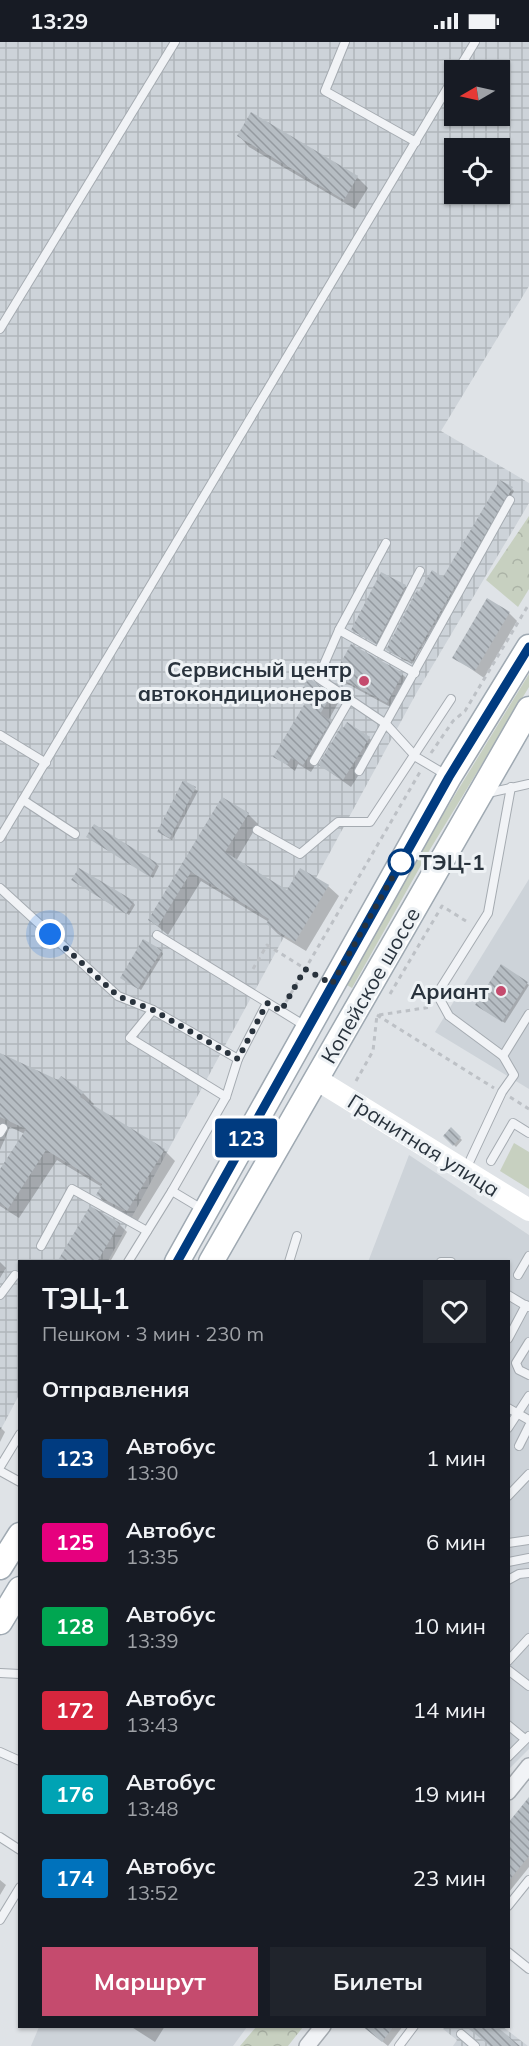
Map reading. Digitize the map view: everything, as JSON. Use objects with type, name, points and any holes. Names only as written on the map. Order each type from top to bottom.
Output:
[{"type":"main road","name":"Копейское шоссе","points":[[178,1260],[449,777],[529,647]]},
{"type":"main road","name":"Копейское шоссе","points":[[212,1260],[529,709]]},
{"type":"main road","name":"Гранитная улица","points":[[289,1062],[316,1079]]},
{"type":"main road","points":[[0,1567],[18,1538]]},
{"type":"main road","points":[[0,1622],[18,1592]]},
{"type":"street","name":"Гранитная улица","points":[[316,1079],[529,1210]]},
{"type":"street","points":[[510,1790],[529,1766]]},
{"type":"street","points":[[307,2046],[320,2028]]},
{"type":"lane","points":[[0,329],[174,42]]},
{"type":"lane","points":[[345,42],[325,91],[416,141]]},
{"type":"lane","points":[[464,60],[475,42]]},
{"type":"lane","points":[[0,838],[444,93]]},
{"type":"lane","points":[[359,771],[510,500]]},
{"type":"lane","points":[[386,543],[339,630],[318,678],[386,724],[416,757],[449,777]]},
{"type":"lane","points":[[378,652],[420,571]]},
{"type":"lane","points":[[339,630],[415,673]]},
{"type":"lane","points":[[314,761],[350,699]]},
{"type":"lane","points":[[257,830],[300,854],[338,822],[370,822],[416,757],[451,699]]},
{"type":"lane","points":[[0,735],[46,763]]},
{"type":"lane","points":[[478,796],[529,784]]},
{"type":"lane","points":[[465,1171],[502,1092],[514,1075],[502,1056],[449,1016],[437,994],[488,913],[512,787]]},
{"type":"lane","points":[[23,800],[75,834]]},
{"type":"lane","points":[[0,888],[118,996],[153,1010],[238,1059]]},
{"type":"lane","points":[[157,935],[308,1028]]},
{"type":"lane","points":[[129,1260],[226,1097],[238,1059],[267,1003]]},
{"type":"lane","points":[[153,1010],[130,1038],[226,1097]]},
{"type":"lane","points":[[502,1056],[529,1014]]},
{"type":"lane","points":[[491,1161],[513,1123],[529,1133]]},
{"type":"lane","points":[[40,1246],[72,1189],[147,1231]]},
{"type":"lane","points":[[172,1191],[205,1211]]},
{"type":"lane","points":[[290,1260],[297,1236]]},
{"type":"lane","points":[[518,1275],[529,1256]]},
{"type":"lane","points":[[0,1295],[15,1275]]},
{"type":"lane","points":[[510,1296],[527,1306],[510,1333]]},
{"type":"lane","points":[[529,1342],[516,1363],[519,1370],[529,1376]]},
{"type":"lane","points":[[510,1425],[529,1396]]},
{"type":"lane","points":[[510,1409],[529,1420]]},
{"type":"lane","points":[[519,1446],[529,1426]]},
{"type":"lane","points":[[18,1438],[0,1469],[18,1481]]},
{"type":"lane","points":[[510,1494],[529,1474]]},
{"type":"lane","points":[[510,1544],[529,1540]]},
{"type":"lane","points":[[510,1562],[529,1558]]},
{"type":"lane","points":[[510,1579],[519,1574],[529,1573]]},
{"type":"lane","points":[[510,1658],[529,1638]]},
{"type":"lane","points":[[510,1672],[529,1686]]},
{"type":"lane","points":[[0,1673],[18,1674]]},
{"type":"lane","points":[[510,1726],[527,1738],[510,1755]]},
{"type":"lane","points":[[0,1752],[18,1760]]},
{"type":"lane","points":[[0,1837],[18,1849]]},
{"type":"lane","points":[[510,1904],[529,1880]]},
{"type":"lane","points":[[0,1920],[17,1897]]},
{"type":"lane","points":[[510,1954],[529,1969]]},
{"type":"lane","points":[[399,2046],[412,2028]]},
{"type":"lane","points":[[461,2034],[476,2046]]},
{"type":"path","points":[[281,1011],[425,762],[453,721],[465,711],[529,604]]},
{"type":"path","points":[[389,995],[442,906],[478,929]]},
{"type":"path","points":[[253,969],[267,945],[332,984]]},
{"type":"path","points":[[377,1015],[383,1005]]},
{"type":"path","points":[[377,1015],[442,1005]]},
{"type":"path","points":[[377,1015],[529,1109]]},
{"type":"shaded area","points":[[0,42],[529,42],[529,286],[441,431],[529,483],[529,503],[417,692],[109,1260],[18,1260],[18,1397],[0,1431]]},
{"type":"shaded area","points":[[529,879],[529,1089],[435,1032]]},
{"type":"shaded area","points":[[409,1155],[529,1235],[529,1749],[510,1768],[510,1260],[369,1260]]},
{"type":"shaded area","points":[[38,2028],[246,2028],[233,2046],[31,2046]]},
{"type":"shaded area","points":[[504,2028],[528,2046],[453,2046],[457,2040],[443,2029]]},
{"type":"green space","points":[[529,516],[529,589],[518,607],[486,580]]},
{"type":"green space","points":[[529,674],[529,687],[429,851],[352,988],[347,985],[423,847]]},
{"type":"green space","points":[[514,1143],[529,1152],[529,1189],[500,1171]]},
{"type":"green space","points":[[255,2028],[302,2028],[288,2046],[240,2046]]},
{"type":"building","points":[[251,112],[358,176],[344,200],[237,136]]},
{"type":"building","points":[[500,480],[513,487],[411,662],[386,650],[417,590],[419,592],[432,570],[443,577]]},
{"type":"building","points":[[381,572],[406,585],[376,644],[351,630]]},
{"type":"building","points":[[487,598],[510,612],[475,671],[452,658]]},
{"type":"building","points":[[351,644],[403,673],[387,703],[334,675]]},
{"type":"building","points":[[309,678],[332,695],[320,714],[331,721],[303,765],[291,758],[287,765],[273,757],[308,698],[300,693]]},
{"type":"building","points":[[347,722],[370,737],[343,780],[318,765],[341,727],[343,728]]},
{"type":"building","points":[[183,780],[196,787],[170,838],[157,832]]},
{"type":"building","points":[[222,797],[249,813],[225,852],[287,890],[300,868],[329,885],[295,942],[266,924],[269,919],[191,872],[158,926],[148,920]]},
{"type":"building","points":[[94,824],[157,863],[150,877],[86,837]]},
{"type":"building","points":[[79,868],[134,901],[126,914],[71,880]]},
{"type":"building","points":[[143,939],[162,950],[138,989],[120,978]]},
{"type":"building","points":[[501,964],[528,982],[502,1022],[475,1005]]},
{"type":"building","points":[[0,1053],[58,1080],[61,1076],[84,1092],[80,1097],[165,1149],[127,1211],[96,1195],[102,1184],[46,1150],[8,1209],[0,1203],[0,1169],[26,1129],[0,1117]]},
{"type":"building","points":[[451,1127],[461,1137],[453,1146],[443,1136]]},
{"type":"building","points":[[90,1206],[120,1223],[98,1260],[58,1260]]},
{"type":"building","points":[[529,1797],[529,1856],[510,1880],[510,1821]]},
{"type":"building","points":[[364,2028],[392,2028],[382,2042]]},
{"type":"building","points":[[468,2028],[498,2028],[520,2046],[490,2046]]},
{"type":"bus line","name":"123","points":[[178,1260],[449,777],[529,647]]},
{"type":"place","name":"Сервисный центр автокондиционеров","points":[[364,681]]},
{"type":"place","name":"ТЭЦ-1","points":[[401,862]]},
{"type":"place","name":"Ариант","points":[[501,991]]},
{"type":"route","points":[[50,934],[118,996],[153,1010],[238,1059],[267,1003],[281,1011],[305,969],[332,984],[401,862]]}]
